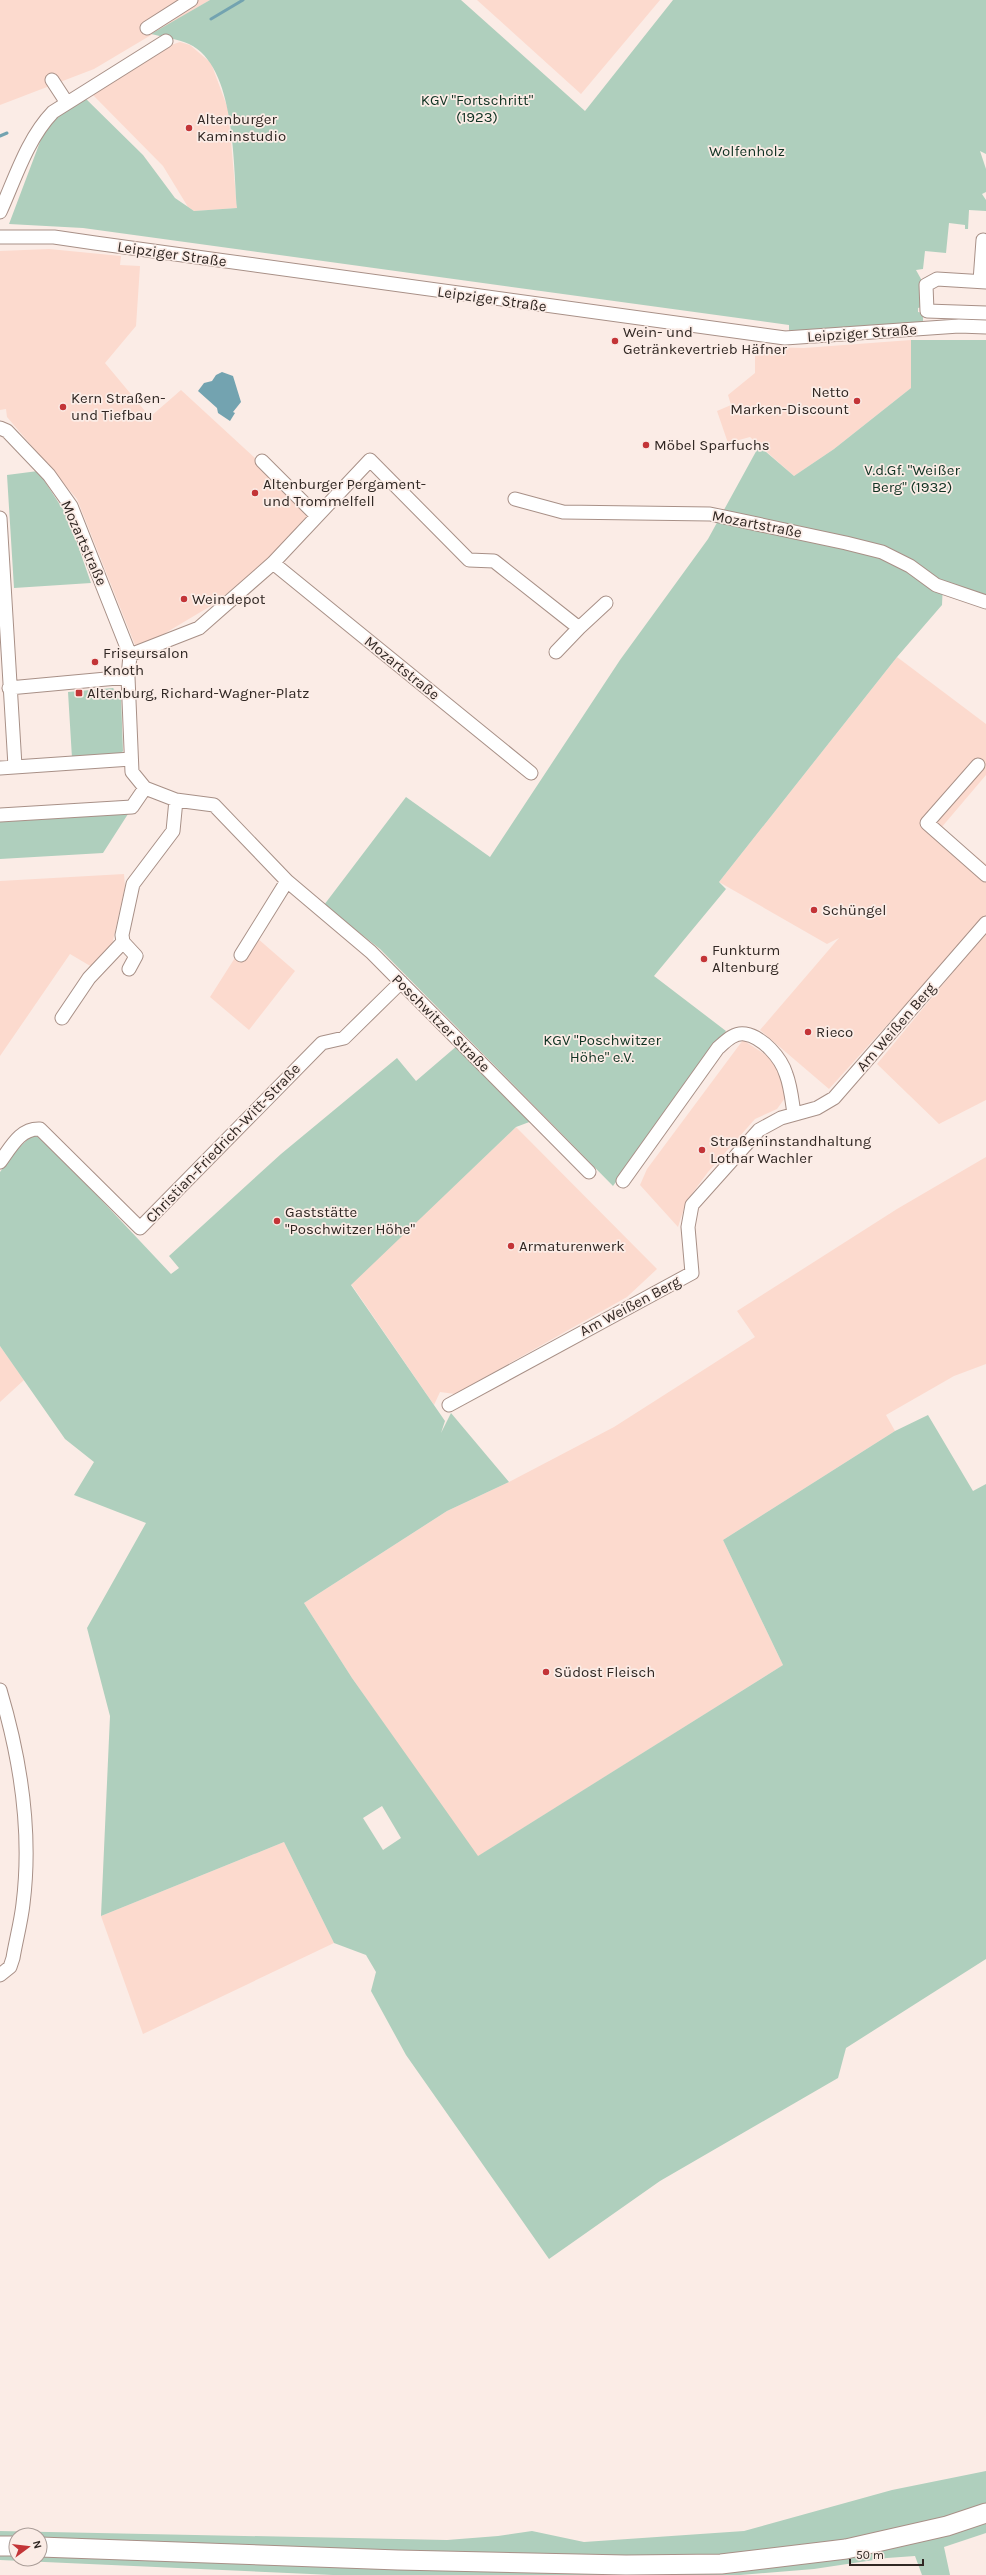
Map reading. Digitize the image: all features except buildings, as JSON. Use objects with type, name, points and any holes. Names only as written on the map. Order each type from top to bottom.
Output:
[{"type":"highway","points":[[48,2547],[406,2560],[705,2564],[760,2560],[838,2550],[904,2537],[947,2526],[986,2513]]},
{"type":"street","points":[[147,28],[191,0]]},
{"type":"street","points":[[0,212],[32,140],[42,123],[53,112],[166,41]]},
{"type":"street","points":[[52,80],[67,103]]},
{"type":"street","name":"Leipziger Straße","points":[[0,237],[21,236],[68,239],[785,338],[959,326],[986,327]]},
{"type":"street","name":"Leipziger Straße","points":[[983,240],[983,282],[937,279],[930,281],[926,285],[927,311],[986,313]]},
{"type":"street","name":"Mozartstraße","points":[[0,428],[7,431],[49,476],[71,506],[130,655],[128,677],[131,759]]},
{"type":"street","points":[[130,655],[200,628],[273,563],[370,460],[469,560],[494,561],[579,628]]},
{"type":"street","points":[[262,462],[317,516]]},
{"type":"street","name":"Mozartstraße","points":[[515,498],[563,512],[710,514],[846,543],[882,552],[910,566],[936,585],[986,602]]},
{"type":"street","points":[[0,518],[9,688],[15,766]]},
{"type":"street","name":"Mozartstraße","points":[[273,563],[531,773]]},
{"type":"street","points":[[556,652],[606,603]]},
{"type":"street","points":[[9,688],[128,677]]},
{"type":"street","points":[[0,768],[131,759]]},
{"type":"street","name":"Poschwitzer Straße","points":[[131,759],[132,772],[145,788],[176,800],[214,805],[287,880],[366,947],[589,1172]]},
{"type":"street","points":[[978,765],[927,823],[986,875]]},
{"type":"street","points":[[0,815],[132,807],[145,788]]},
{"type":"street","points":[[129,969],[136,956],[123,942],[122,935],[133,884],[173,831],[176,800]]},
{"type":"street","points":[[241,954],[287,880]]},
{"type":"street","name":"Am Weißen Berg","points":[[449,1405],[692,1273],[688,1227],[692,1205],[759,1130],[781,1118],[817,1108],[834,1098],[986,922]]},
{"type":"street","points":[[62,1018],[89,978],[123,942]]},
{"type":"street","name":"Christian-Friedrich-Witt-Straße","points":[[0,1162],[20,1135],[30,1129],[40,1129],[140,1228],[322,1043],[344,1038],[401,982]]},
{"type":"street","points":[[624,1181],[718,1048],[728,1038],[744,1034],[754,1037],[765,1044],[781,1062],[790,1088],[794,1114]]},
{"type":"street","points":[[0,1690],[8,1719],[24,1814],[23,1904],[13,1958],[10,1967],[0,1975]]},
{"type":"shaded area","points":[[0,0],[210,0],[94,69],[0,105]]},
{"type":"shaded area","points":[[477,0],[660,0],[581,94]]},
{"type":"shaded area","points":[[180,42],[190,45],[211,63],[228,109],[237,208],[194,211],[188,207],[163,166],[92,94],[168,46]]},
{"type":"shaded area","points":[[49,249],[121,256],[120,265],[140,266],[136,326],[105,363],[150,417],[181,390],[256,459],[306,512],[307,518],[264,563],[214,604],[157,638],[135,645],[77,499],[7,417],[6,409],[0,410],[0,251]]},
{"type":"shaded area","points":[[911,340],[911,388],[834,449],[794,476],[750,437],[728,443],[717,411],[731,405],[728,395],[755,373],[755,343],[766,347],[804,348]]},
{"type":"shaded area","points":[[897,657],[986,724],[986,775],[941,828],[986,864],[986,1100],[939,1124],[877,1064],[954,971],[946,960],[829,1089],[760,1030],[839,938],[827,944],[719,882]]},
{"type":"shaded area","points":[[124,874],[125,886],[112,945],[92,967],[70,954],[0,1056],[0,881]]},
{"type":"shaded area","points":[[257,938],[295,971],[249,1030],[210,997],[238,953]]},
{"type":"shaded area","points":[[743,1040],[766,1055],[779,1069],[785,1084],[785,1098],[777,1109],[755,1119],[708,1172],[686,1202],[678,1227],[640,1185],[647,1169]]},
{"type":"shaded area","points":[[516,1127],[657,1269],[627,1297],[455,1394],[440,1392],[434,1405],[351,1284]]},
{"type":"shaded area","points":[[986,1157],[986,1364],[954,1376],[886,1415],[895,1431],[723,1540],[783,1665],[477,1857],[352,1678],[304,1603],[447,1511],[509,1482],[614,1427],[755,1337],[737,1311],[897,1209]]},
{"type":"shaded area","points":[[0,1346],[24,1380],[0,1402]]},
{"type":"shaded area","points":[[284,1842],[334,1943],[143,2034],[101,1916]]},
{"type":"green space","name":"Wolfenholz","points":[[210,0],[461,0],[585,111],[673,0],[986,0],[986,154],[980,151],[986,169],[986,192],[982,194],[986,200],[986,211],[969,210],[968,229],[965,229],[965,225],[949,223],[946,253],[925,251],[923,269],[916,270],[921,279],[922,307],[918,308],[918,312],[923,313],[923,322],[789,331],[789,325],[83,228],[9,224],[46,126],[83,96],[143,155],[175,198],[194,211],[237,208],[229,118],[224,94],[216,73],[204,56],[189,44],[175,39],[151,34]]},
{"type":"green space","points":[[911,340],[986,340],[986,595],[943,583],[942,605],[897,657],[719,882],[726,889],[654,976],[726,1031],[613,1186],[380,949],[324,905],[406,797],[490,857],[620,660],[708,539],[759,446],[794,476],[834,449],[911,388]]},
{"type":"green space","points":[[38,471],[68,517],[91,583],[14,588],[7,475]]},
{"type":"green space","points":[[113,688],[121,697],[123,751],[121,754],[72,758],[68,692]]},
{"type":"green space","points":[[128,814],[103,853],[0,859],[0,822]]},
{"type":"green space","points":[[458,1045],[532,1121],[516,1127],[351,1285],[445,1421],[441,1433],[451,1413],[509,1482],[447,1511],[304,1603],[352,1678],[478,1856],[783,1665],[723,1540],[895,1431],[928,1415],[973,1491],[986,1484],[986,1959],[846,2048],[838,2078],[660,2181],[549,2259],[406,2055],[371,1991],[376,1972],[366,1955],[334,1943],[284,1842],[101,1916],[110,1716],[87,1628],[146,1523],[74,1495],[94,1462],[65,1439],[0,1346],[0,1172],[16,1150],[33,1135],[44,1139],[171,1274],[179,1268],[169,1256],[281,1154],[397,1058],[416,1081]],"holes":[[[382,1806],[401,1838],[383,1850],[363,1818]]]},
{"type":"green space","points":[[986,2471],[986,2533],[944,2547],[950,2575],[922,2575],[915,2556],[887,2558],[814,2569],[740,2575],[333,2575],[48,2562],[48,2532],[447,2540],[498,2536],[532,2531],[584,2542],[744,2531],[892,2490]]},
{"type":"green space","points":[[0,2531],[8,2531],[8,2560],[0,2560]]},
{"type":"water","points":[[222,372],[233,376],[241,402],[233,412],[235,413],[230,421],[218,413],[217,408],[198,391],[204,383],[212,381],[216,375]]},
{"type":"waterway","points":[[211,19],[243,0]]},
{"type":"waterway","points":[[0,136],[7,133]]},
{"type":"place","name":"Altenburger Kaminstudio","points":[[189,128]]},
{"type":"place","name":"Wein- und Getränkevertrieb Häfner","points":[[615,341]]},
{"type":"place","name":"Netto Marken-Discount","points":[[857,401]]},
{"type":"place","name":"Kern Straßen- und Tiefbau","points":[[63,407]]},
{"type":"place","name":"Möbel Sparfuchs","points":[[646,445]]},
{"type":"place","name":"Altenburger Pergament- und Trommelfell","points":[[255,493]]},
{"type":"place","name":"Weindepot","points":[[184,599]]},
{"type":"place","name":"Friseursalon Knoth","points":[[95,662]]},
{"type":"place","name":"Altenburg, Richard-Wagner-Platz","points":[[79,693]]},
{"type":"place","name":"Schüngel","points":[[814,910]]},
{"type":"place","name":"Funkturm Altenburg","points":[[704,959]]},
{"type":"place","name":"Rieco","points":[[808,1032]]},
{"type":"place","name":"Straßeninstandhaltung Lothar Wachler","points":[[702,1150]]},
{"type":"place","name":"Gaststätte \"Poschwitzer Höhe\"","points":[[277,1221]]},
{"type":"place","name":"Armaturenwerk","points":[[511,1246]]},
{"type":"place","name":"Südost Fleisch","points":[[546,1672]]},
{"type":"park label","name":"KGV \"Fortschritt\" (1923)","points":[[477,108]]},
{"type":"park label","name":"V.d.Gf. \"Weißer Berg\" (1932)","points":[[912,478]]},
{"type":"park label","name":"KGV \"Poschwitzer Höhe\" e.V.","points":[[602,1048]]}]
